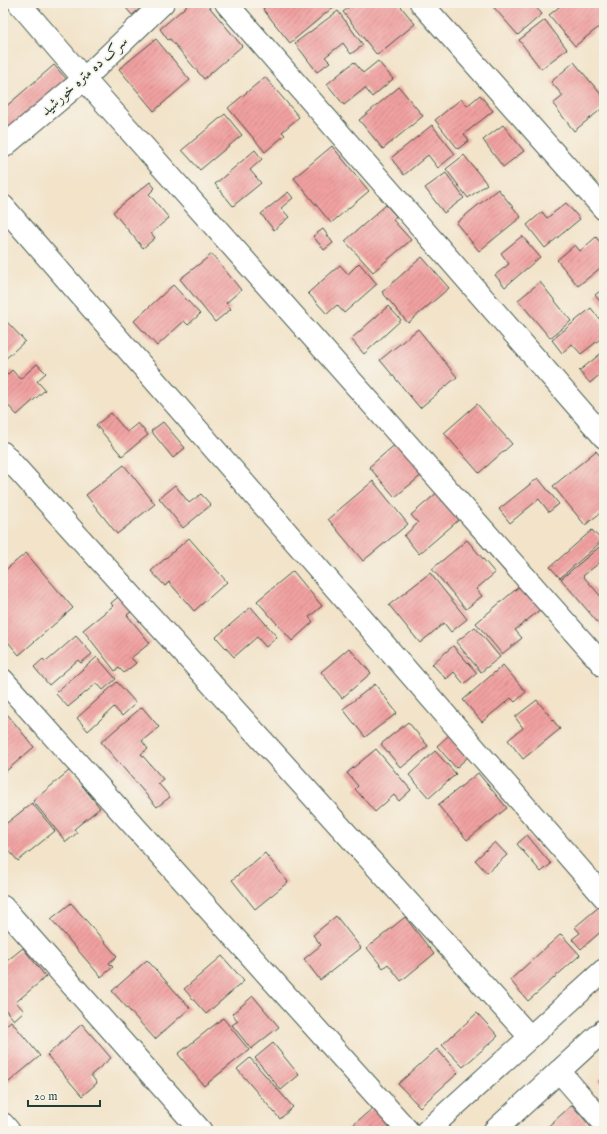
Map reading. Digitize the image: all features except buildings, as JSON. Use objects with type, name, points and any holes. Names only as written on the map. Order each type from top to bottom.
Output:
[{"type":"street","points":[[19,3],[84,79],[604,666]]},
{"type":"street","name":"سرک ده متره خورشید","points":[[3,147],[84,79],[163,3]]},
{"type":"street","points":[[226,3],[604,437]]},
{"type":"street","points":[[421,3],[604,209]]},
{"type":"street","points":[[3,206],[604,897]]},
{"type":"street","points":[[3,452],[530,1037]]},
{"type":"street","points":[[3,680],[408,1131]]},
{"type":"street","points":[[3,907],[201,1131]]},
{"type":"street","points":[[427,1131],[604,970]]},
{"type":"street","points":[[494,1131],[604,1030]]},
{"type":"street","points":[[559,1071],[604,1123]]},
{"type":"street","points":[[3,1124],[9,1131]]}]
